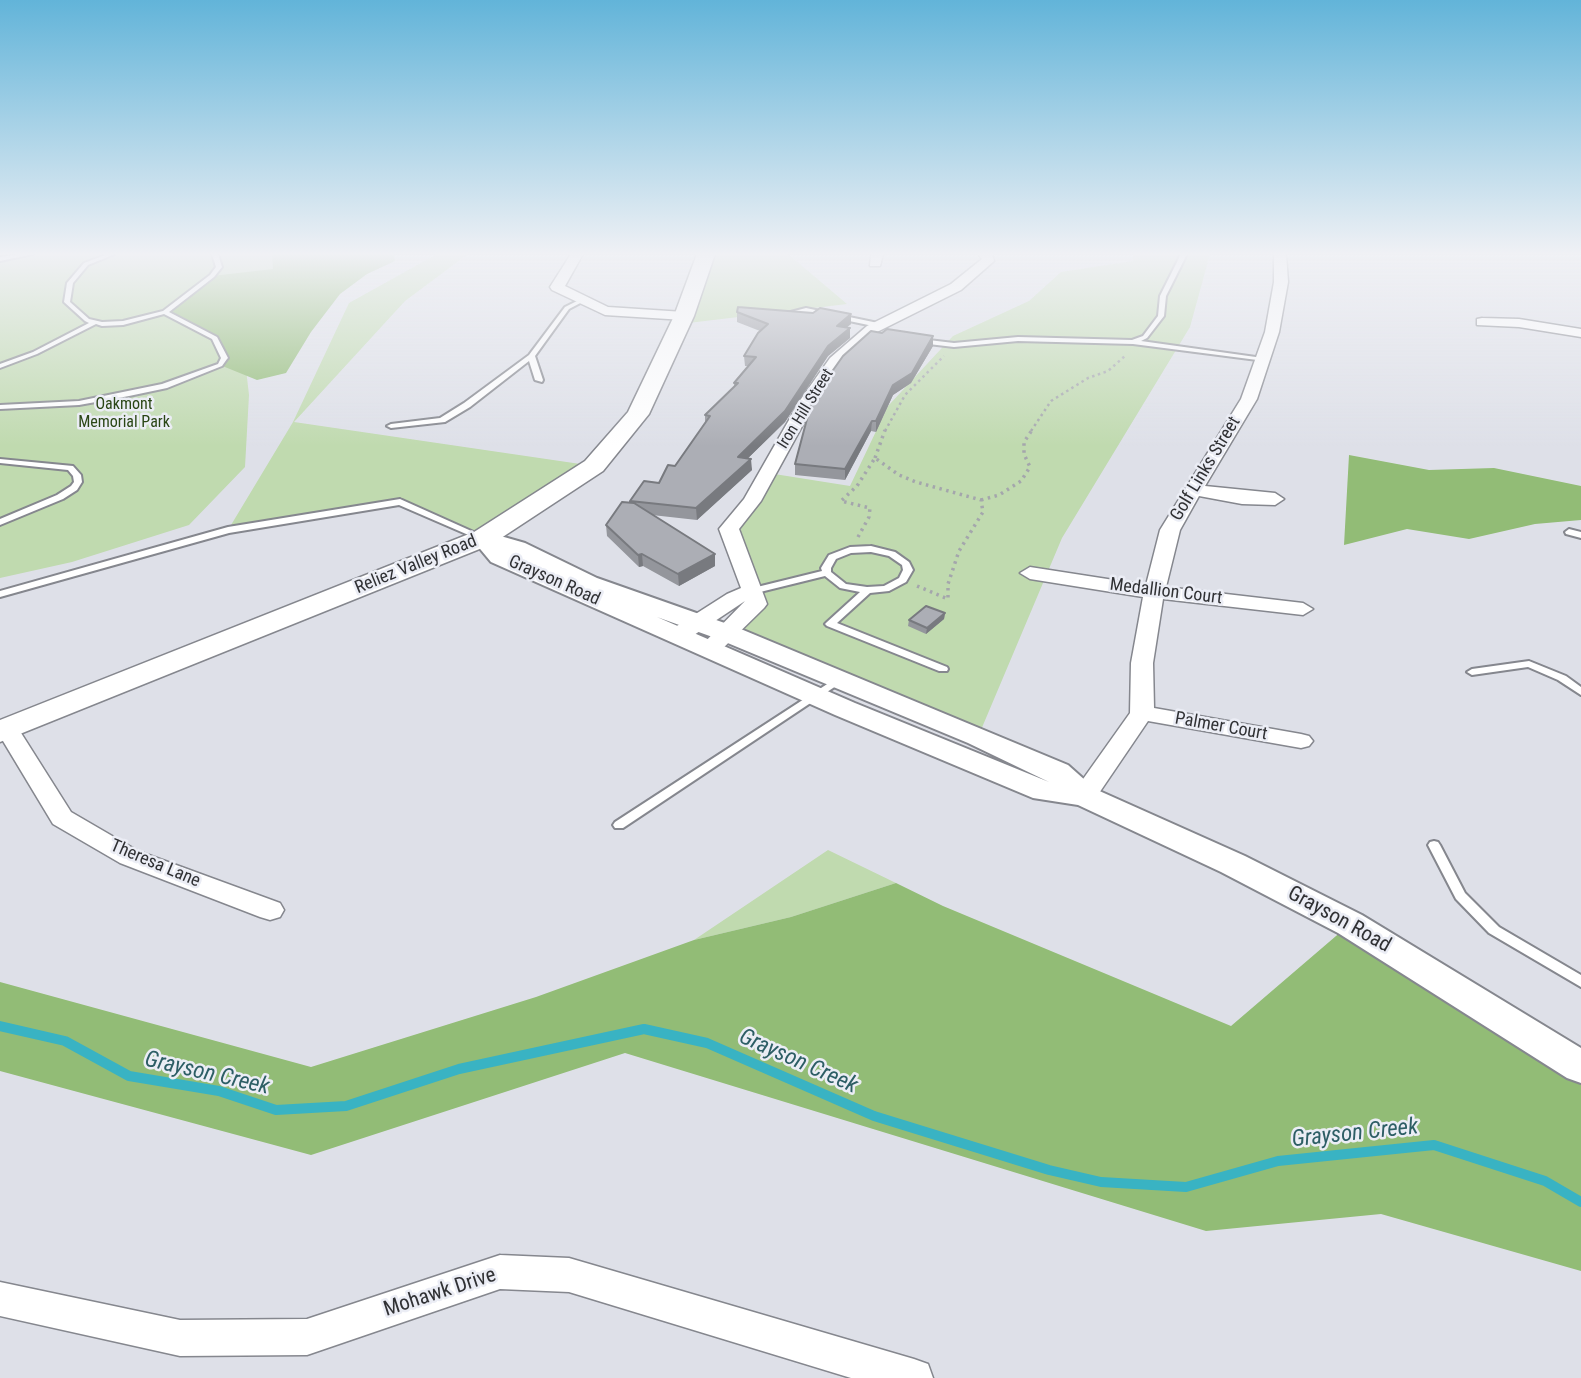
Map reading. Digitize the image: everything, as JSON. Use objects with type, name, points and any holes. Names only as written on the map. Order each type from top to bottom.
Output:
[{"type":"main road","name":"Reliez Valley Road","points":[[4,731],[483,538],[594,466],[638,414],[683,318]]},
{"type":"street","name":"Iron Hill Street","points":[[752,591],[729,529],[752,501],[790,430],[835,361],[876,330],[898,318]]},
{"type":"street","name":"Golf Links Street","points":[[1142,713],[1143,663],[1153,592],[1170,530],[1249,399],[1263,360],[1273,318]]},
{"type":"street","points":[[1482,321],[1519,323],[1581,333]]},
{"type":"street","points":[[1194,490],[1242,498],[1275,499]]},
{"type":"street","name":"Grayson Road","points":[[483,538],[500,557],[718,641],[838,680],[1057,772],[1084,796],[1233,864],[1350,924],[1581,1067]]},
{"type":"street","name":"Medallion Court","points":[[1030,573],[1153,592],[1303,608]]},
{"type":"street","points":[[687,629],[734,598],[752,591],[757,604],[718,641]]},
{"type":"street","name":"Grayson Road","points":[[718,641],[816,696],[1044,791],[1084,796]]},
{"type":"street","points":[[1084,796],[1142,713]]},
{"type":"street","name":"Palmer Court","points":[[1142,713],[1300,741]]},
{"type":"street","name":"Theresa Lane","points":[[4,731],[62,818],[129,857],[270,911]]},
{"type":"street","name":"Mohawk Drive","points":[[0,1299],[180,1338],[307,1337],[500,1272],[569,1275],[900,1376]]},
{"type":"lane","points":[[88,318],[95,322],[123,323],[143,318]]},
{"type":"lane","points":[[0,407],[79,403],[129,394],[164,386],[220,365],[225,358],[215,338],[176,318]]},
{"type":"lane","points":[[391,426],[442,421],[531,356],[559,318]]},
{"type":"lane","points":[[835,318],[876,330]]},
{"type":"lane","points":[[1134,342],[1145,337],[1159,318]]},
{"type":"lane","points":[[0,366],[35,354],[95,322]]},
{"type":"lane","points":[[916,340],[954,345],[1018,339],[1134,342],[1263,360]]},
{"type":"lane","points":[[531,356],[539,380]]},
{"type":"lane","points":[[0,461],[70,468],[77,475],[78,482],[60,497],[0,522]]},
{"type":"lane","points":[[0,594],[228,530],[400,502],[483,538]]},
{"type":"lane","points":[[1569,532],[1581,535]]},
{"type":"lane","points":[[861,548],[881,550],[900,558],[908,570],[903,580],[886,589],[867,590],[843,586],[827,573],[826,568],[832,557],[861,548]]},
{"type":"lane","points":[[752,591],[827,573]]},
{"type":"lane","points":[[867,590],[830,624],[943,669]]},
{"type":"lane","points":[[1472,672],[1530,664],[1562,678],[1581,691]]},
{"type":"lane","points":[[619,825],[838,680]]},
{"type":"lane","points":[[1434,845],[1460,896],[1494,930],[1581,982]]},
{"type":"path","points":[[875,458],[899,475],[916,482],[981,500],[999,495],[1021,481],[1030,467],[1024,454],[1024,442],[1051,401],[1087,378],[1108,371],[1120,362],[1134,342]]},
{"type":"path","points":[[861,548],[858,535],[869,517],[870,508],[841,501],[857,486],[875,458],[890,420],[905,395],[954,345]]},
{"type":"path","points":[[903,580],[948,599],[948,584],[959,551],[983,512],[981,500]]},
{"type":"green space","name":"Oakmont Memorial Park","points":[[0,318],[259,318],[243,343],[249,395],[245,467],[189,525],[72,562],[0,578]]},
{"type":"green space","points":[[177,318],[321,318],[286,373],[257,380],[220,365],[225,357],[215,338]]},
{"type":"green space","points":[[342,318],[389,318],[294,422],[594,466],[483,538],[400,502],[228,530],[293,422]]},
{"type":"green space","points":[[682,318],[728,318],[680,324]]},
{"type":"green space","points":[[991,318],[1192,318],[1190,327],[1062,538],[978,737],[729,634],[760,603],[729,529],[768,473],[850,486],[888,406],[953,336]]},
{"type":"green space","points":[[1349,455],[1429,470],[1494,468],[1581,486],[1581,520],[1535,524],[1469,539],[1407,529],[1344,545]]},
{"type":"green space","points":[[828,850],[896,883],[791,917],[694,940]]},
{"type":"green space","points":[[896,883],[943,906],[1231,1026],[1350,924],[1581,1067],[1581,1271],[1381,1214],[1206,1231],[625,1053],[311,1155],[0,1071],[0,982],[311,1067],[536,997],[694,940],[791,917]]},
{"type":"building","points":[[753,318],[846,318],[837,326],[850,328],[828,346],[785,411],[738,457],[751,459],[696,508],[630,501],[644,481],[659,483],[668,465],[675,466],[710,416],[705,415],[738,383],[734,383],[756,357],[744,356],[758,333],[768,324]]},
{"type":"building","points":[[887,329],[933,336],[912,373],[893,385],[876,421],[872,421],[845,469],[795,464],[811,404],[819,390],[843,356],[871,331],[882,333]]},
{"type":"building","points":[[622,502],[634,503],[715,554],[678,574],[642,554],[638,555],[606,525]]},
{"type":"building","points":[[926,606],[945,613],[927,628],[909,620]]},
{"type":"waterway","name":"Grayson Creek","points":[[0,1026],[65,1041],[129,1076],[219,1091],[276,1110],[346,1106],[459,1069],[644,1029],[707,1043],[874,1116],[1049,1170],[1101,1182],[1186,1187],[1278,1161],[1434,1145],[1545,1181],[1581,1202]]}]
